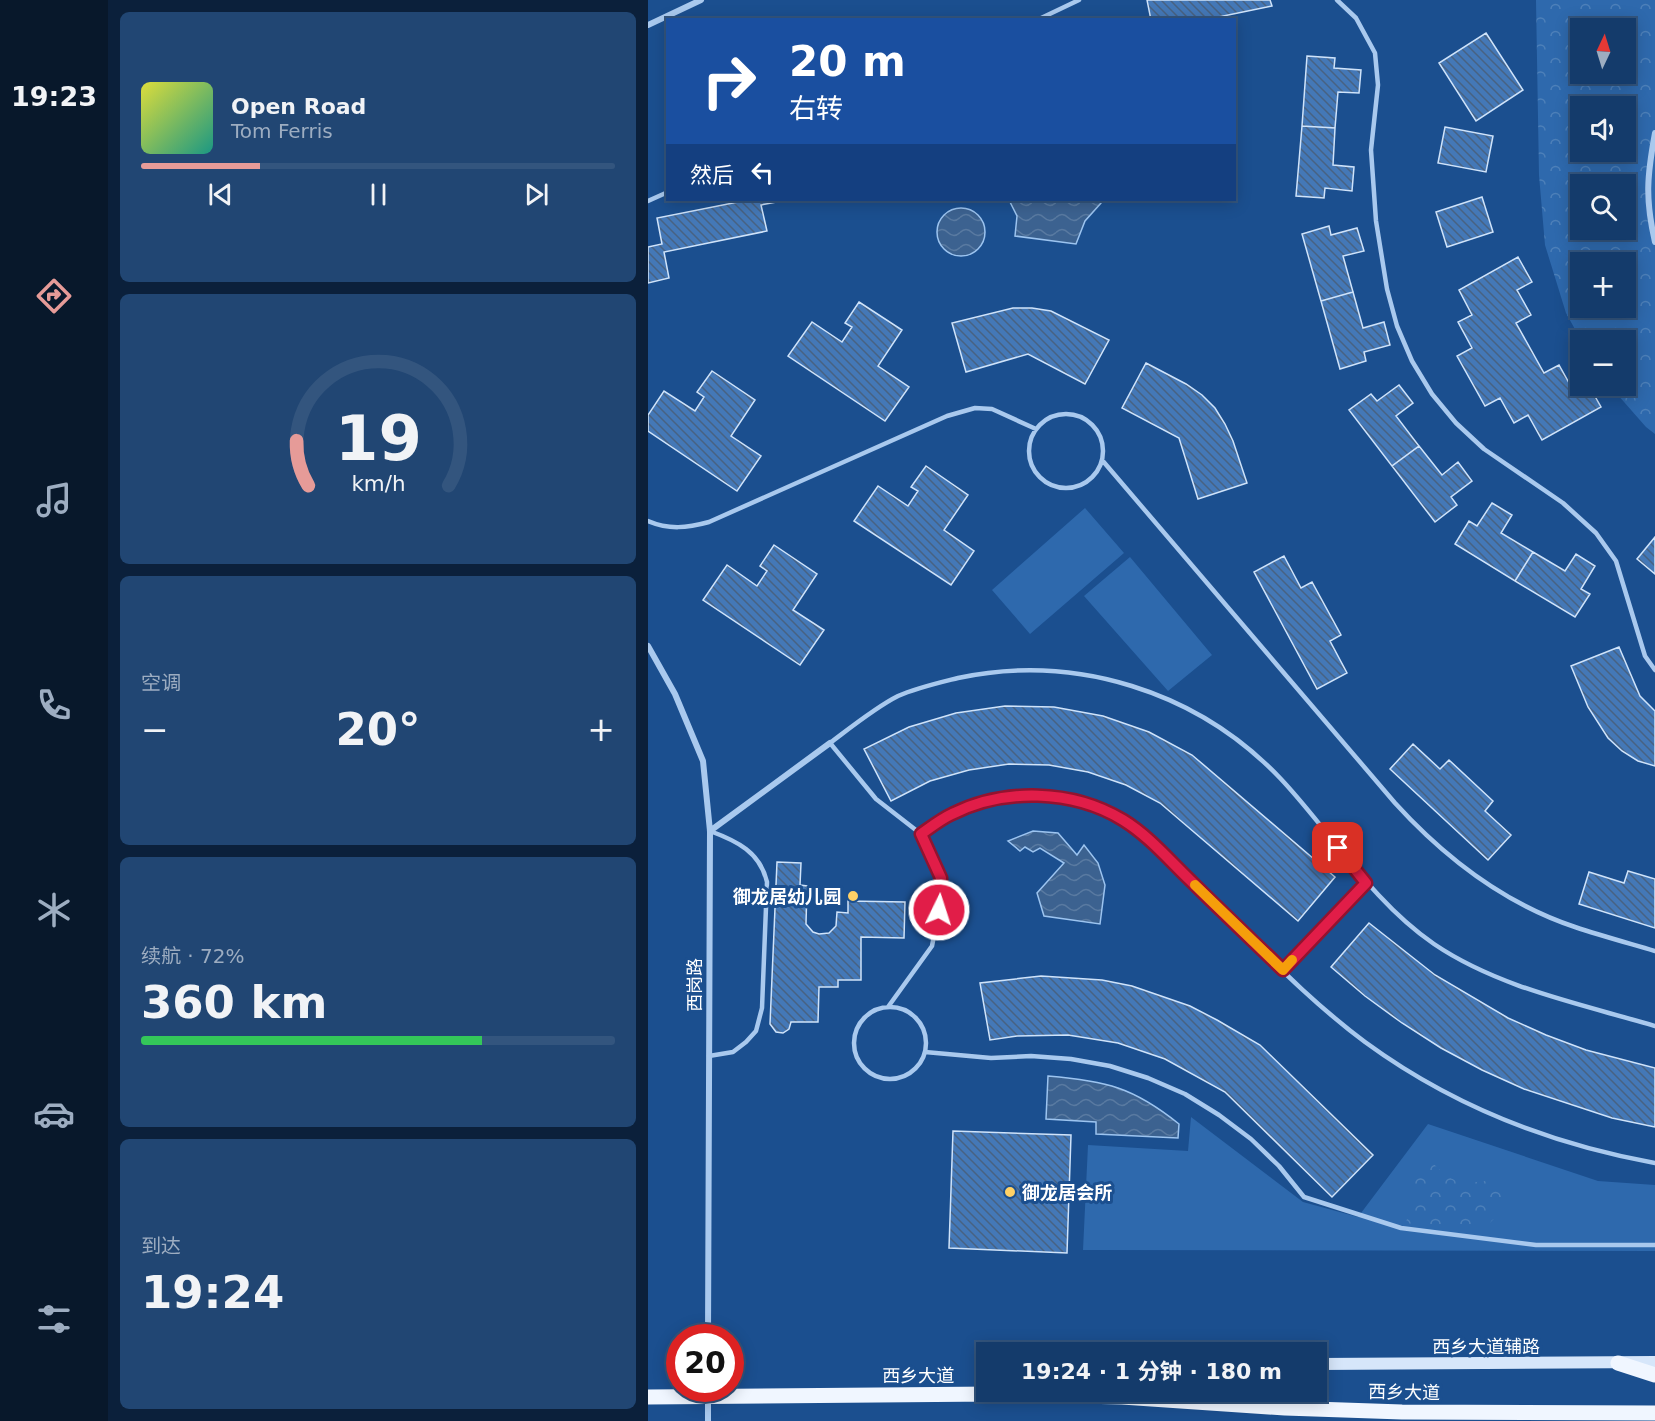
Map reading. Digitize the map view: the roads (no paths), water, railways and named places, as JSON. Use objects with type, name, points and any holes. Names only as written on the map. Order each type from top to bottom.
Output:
[{"type":"main road","points":[[1618,1363],[1655,1375]]},
{"type":"main road","name":"西乡大道","points":[[744,1392],[976,1393]]},
{"type":"main road","name":"西乡大道","points":[[648,1397],[666,1396]]},
{"type":"main road","name":"西乡大道","points":[[1196,1402],[1402,1412],[1655,1413]]},
{"type":"street","points":[[648,25],[701,0]]},
{"type":"street","points":[[1655,134],[1647,175],[1648,214],[1655,242]]},
{"type":"street","name":"西岗路","points":[[648,646],[675,694],[703,761],[710,831],[708,1324]]},
{"type":"street","points":[[710,831],[830,742]]},
{"type":"street","name":"西乡大道辅路","points":[[1327,1364],[1655,1362]]},
{"type":"street","points":[[708,1402],[708,1421]]},
{"type":"lane","points":[[1041,18],[1079,0]]},
{"type":"lane","points":[[1337,0],[1356,18],[1375,53],[1378,85],[1371,150],[1376,221],[1392,307],[1397,326],[1412,361],[1432,394],[1456,423],[1484,449],[1563,503],[1596,533],[1616,561],[1645,656],[1655,670]]},
{"type":"lane","points":[[648,201],[666,193]]},
{"type":"lane","points":[[648,521],[661,526],[685,528],[709,522],[947,416],[975,408],[992,409],[1036,429]]},
{"type":"lane","points":[[1071,414],[1084,418],[1099,433],[1103,446],[1102,460],[1097,472],[1078,486],[1065,488],[1053,485],[1044,480],[1031,463],[1029,450],[1031,440],[1036,429],[1053,416],[1071,414]]},
{"type":"lane","points":[[1102,460],[1395,803],[1419,830],[1447,855],[1507,897],[1540,913],[1574,927],[1655,951]]},
{"type":"lane","points":[[888,1007],[932,946],[939,910],[941,878],[921,834],[876,799],[830,742],[897,697],[936,683],[977,674],[1018,670],[1060,671],[1102,677],[1142,688],[1180,704],[1217,725],[1250,750],[1280,779],[1366,883],[1398,915],[1434,944],[1472,967],[1515,984],[1655,1026]]},
{"type":"lane","points":[[921,834],[951,814],[984,802],[1019,796],[1055,797],[1090,805],[1122,820],[1151,841],[1322,1007],[1365,1042],[1410,1072],[1457,1099],[1507,1122],[1558,1141],[1611,1155],[1655,1163]]},
{"type":"lane","points":[[709,1056],[733,1052],[756,1031],[762,1008],[767,882],[764,868],[752,854],[733,840],[710,831]]},
{"type":"lane","points":[[1283,970],[1366,883]]},
{"type":"lane","points":[[888,1007],[900,1008],[918,1020],[924,1030],[925,1052],[921,1063],[913,1071],[903,1076],[892,1079],[874,1074],[860,1062],[855,1051],[858,1026],[876,1010],[888,1007]]},
{"type":"lane","points":[[925,1052],[991,1058],[1031,1056],[1071,1059],[1110,1066],[1148,1078],[1185,1094],[1219,1115],[1251,1139],[1304,1197],[1401,1228],[1536,1245],[1655,1245]]},
{"type":"water","points":[[1010,201],[1102,201],[1085,221],[1076,244],[1015,236],[1017,216]]},
{"type":"water","points":[[961,208],[978,215],[985,232],[978,249],[961,256],[944,249],[937,232],[944,215]]},
{"type":"water","points":[[1033,831],[1058,833],[1077,855],[1084,845],[1098,863],[1105,885],[1100,924],[1044,916],[1037,893],[1064,863],[1040,848],[1033,852],[1025,847],[1020,851],[1008,841]]},
{"type":"water","points":[[1048,1076],[1086,1080],[1133,1094],[1179,1124],[1178,1138],[1096,1134],[1096,1122],[1046,1119]]},
{"type":"place","name":"御龙居幼儿园","points":[[853,896]]},
{"type":"place","name":"御龙居会所","points":[[1010,1192]]}]
